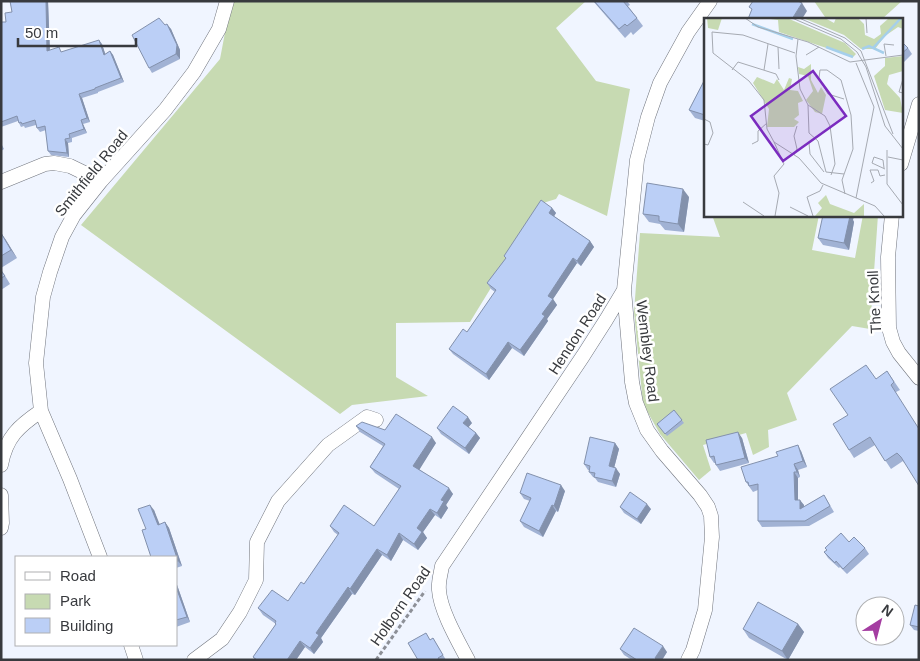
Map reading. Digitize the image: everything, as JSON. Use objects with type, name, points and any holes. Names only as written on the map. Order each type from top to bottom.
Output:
[{"type":"street","name":"Smithfield Road","points":[[100,556],[41,411],[36,363],[44,297],[62,237],[74,216],[102,181],[165,110],[194,72],[219,29],[227,1]]},
{"type":"street","name":"Hendon Road","points":[[468,660],[442,604],[439,588],[442,566],[583,356],[624,290],[637,160],[650,111],[660,83],[688,32],[710,1]]},
{"type":"street","points":[[902,161],[919,104]]},
{"type":"street","points":[[1,182],[45,164],[54,163],[70,166],[102,181]]},
{"type":"street","name":"The Knoll","points":[[892,216],[888,257],[889,328],[892,342],[919,378]]},
{"type":"street","name":"Wembley Road","points":[[624,290],[632,382],[636,403],[646,430],[700,494],[711,516],[712,537],[705,610],[693,650],[688,660]]},
{"type":"street","points":[[1,466],[9,442],[17,429],[41,411]]},
{"type":"street","points":[[194,660],[222,639],[240,612],[256,580],[257,542],[278,501],[328,445],[367,417],[376,420]]},
{"type":"street","points":[[1,495],[1,528]]},
{"type":"street","points":[[131,646],[136,660]]},
{"type":"path","name":"Holborn Road","points":[[376,660],[426,589]]},
{"type":"green space","points":[[231,1],[586,1],[556,28],[596,81],[630,89],[607,216],[559,194],[556,199],[543,203],[470,322],[396,323],[396,377],[428,396],[352,405],[340,414],[81,225],[220,59]]},
{"type":"green space","points":[[814,1],[902,1],[883,18],[825,17]]},
{"type":"green space","points":[[712,216],[819,216],[812,250],[855,258],[863,216],[878,216],[870,329],[852,326],[787,393],[797,420],[768,430],[769,447],[753,455],[746,433],[703,445],[711,470],[699,480],[660,434],[643,404],[634,312],[640,233],[720,237]]},
{"type":"building","points":[[10,1],[46,1],[47,51],[59,47],[61,52],[99,40],[104,55],[110,51],[121,78],[79,94],[87,118],[81,120],[84,129],[69,134],[70,138],[65,139],[67,153],[48,151],[45,126],[37,128],[35,120],[22,124],[21,122],[19,123],[17,116],[1,122],[1,22],[6,22],[5,13],[12,12]]},
{"type":"building","points":[[594,1],[623,1],[637,18],[627,26],[625,24],[619,29]]},
{"type":"building","points":[[753,1],[798,1],[802,3],[793,18],[748,18],[752,9],[749,7]]},
{"type":"building","points":[[159,18],[165,25],[167,24],[177,45],[176,54],[149,68],[132,35]]},
{"type":"building","points":[[902,42],[908,48],[902,53]]},
{"type":"building","points":[[704,81],[704,115],[689,110]]},
{"type":"building","points":[[647,183],[683,189],[678,224],[659,221],[659,216],[643,214]]},
{"type":"building","points":[[541,200],[552,208],[549,213],[590,241],[577,261],[573,258],[548,296],[553,299],[542,314],[545,316],[520,350],[508,342],[486,374],[449,349],[463,329],[467,332],[496,290],[487,283],[506,258],[504,256]]},
{"type":"building","points":[[823,216],[850,216],[844,243],[818,238]]},
{"type":"building","points":[[1,233],[11,250],[1,256]]},
{"type":"building","points":[[866,365],[876,379],[887,371],[894,382],[891,385],[919,429],[919,486],[897,453],[885,461],[870,437],[849,450],[833,424],[848,415],[830,389]]},
{"type":"building","points":[[453,406],[468,417],[463,423],[476,433],[465,448],[437,428]]},
{"type":"building","points":[[674,410],[682,420],[665,434],[657,424]]},
{"type":"building","points":[[396,414],[432,437],[413,466],[449,488],[441,500],[444,501],[437,513],[430,509],[417,528],[422,532],[414,544],[399,533],[387,555],[377,549],[350,589],[348,587],[316,633],[319,635],[310,648],[300,641],[287,660],[257,660],[253,657],[276,624],[276,621],[258,608],[272,590],[288,601],[301,582],[304,584],[339,533],[330,526],[344,505],[374,526],[401,486],[370,467],[385,444],[356,426],[362,422],[385,430]]},
{"type":"building","points":[[738,432],[745,458],[716,465],[714,456],[710,457],[706,440]]},
{"type":"building","points":[[590,437],[615,443],[609,466],[616,468],[612,481],[594,477],[595,473],[589,472],[590,466],[584,464]]},
{"type":"building","points":[[798,445],[803,461],[794,464],[797,472],[794,472],[795,500],[800,500],[800,509],[824,495],[830,506],[805,521],[758,521],[758,484],[749,486],[741,467],[778,456],[776,452]]},
{"type":"building","points":[[527,473],[561,485],[554,506],[552,505],[539,531],[520,521],[531,498],[520,493]]},
{"type":"building","points":[[630,492],[647,504],[637,519],[620,507]]},
{"type":"building","points":[[150,505],[158,525],[165,522],[176,556],[151,556],[142,530],[146,529],[138,509]]},
{"type":"building","points":[[841,533],[849,542],[854,537],[865,548],[843,569],[824,552],[827,550],[825,548]]},
{"type":"building","points":[[178,592],[187,617],[178,619]]},
{"type":"building","points":[[758,602],[798,624],[782,651],[743,629]]},
{"type":"building","points":[[915,605],[919,606],[919,627],[910,625]]},
{"type":"building","points":[[634,628],[663,646],[655,658],[657,660],[637,660],[620,649]]},
{"type":"building","points":[[426,633],[430,640],[433,638],[443,655],[438,658],[439,660],[418,660],[408,643]]}]
